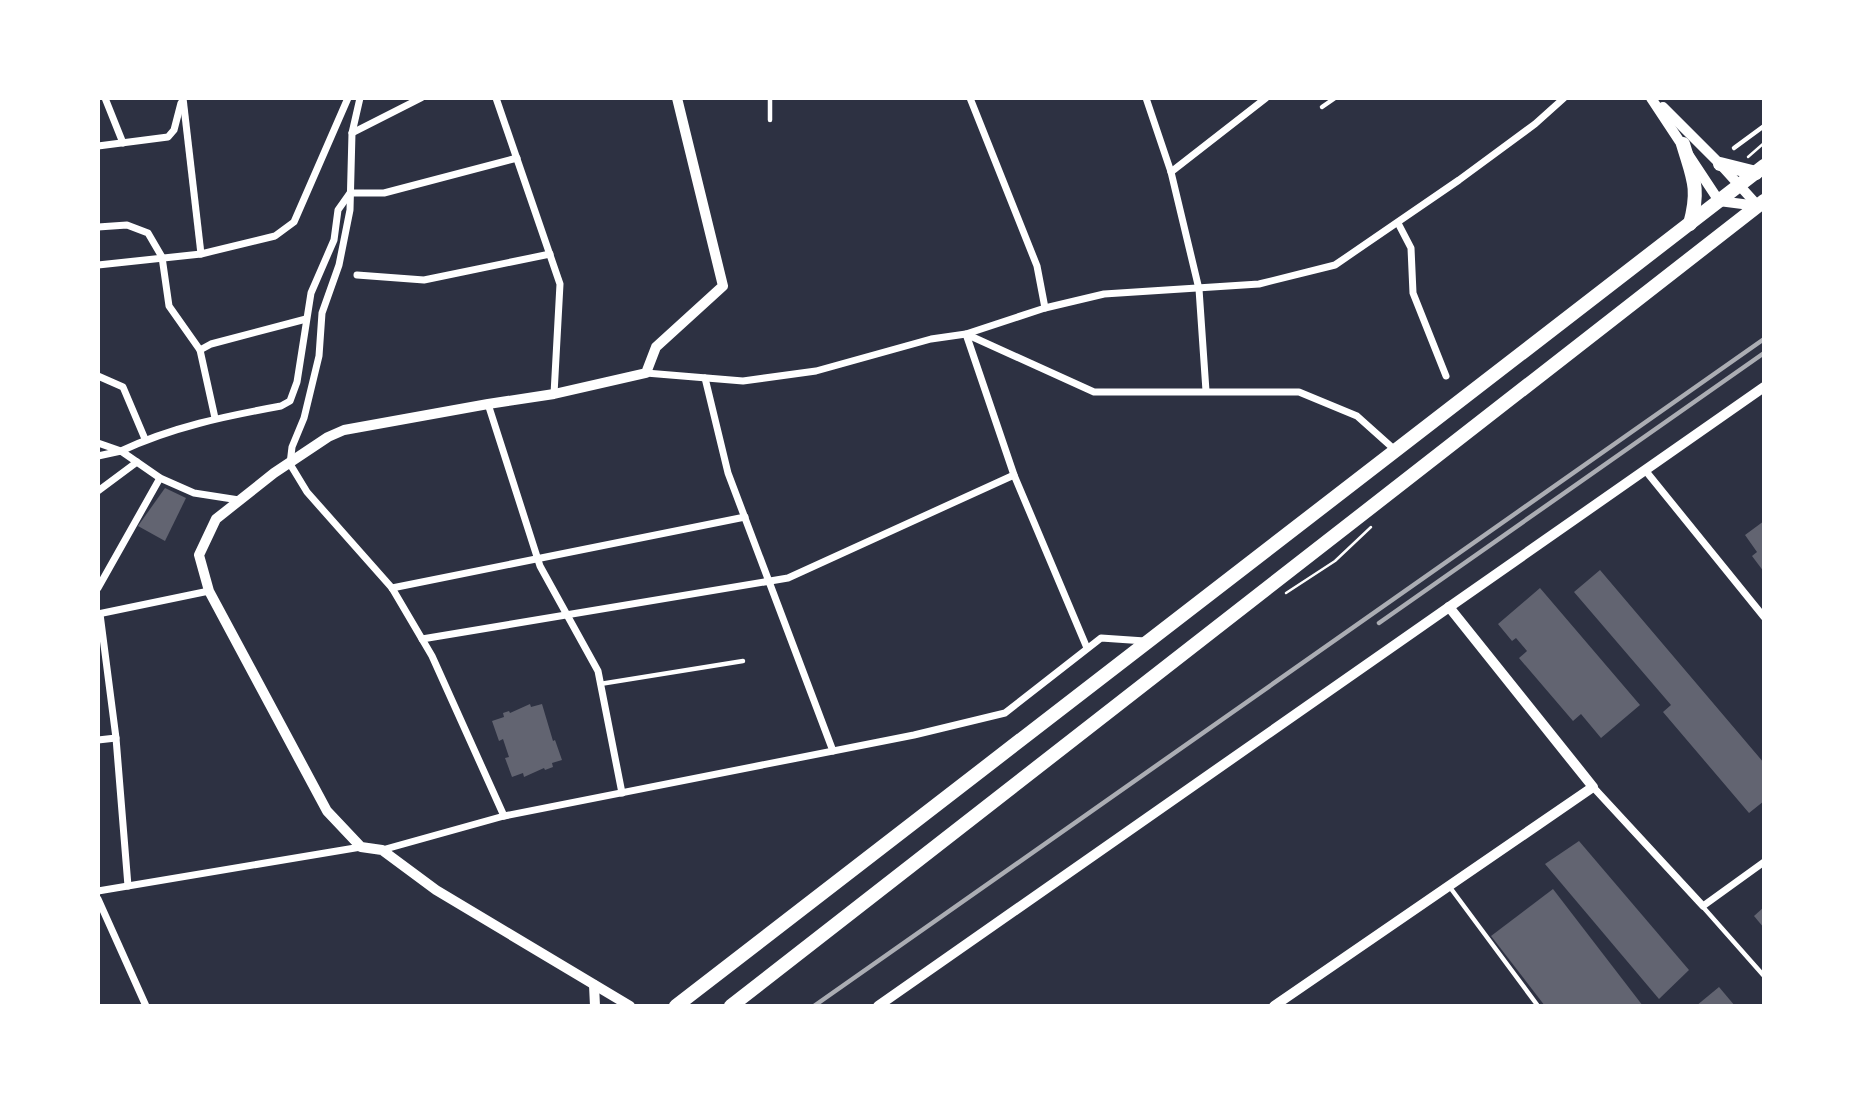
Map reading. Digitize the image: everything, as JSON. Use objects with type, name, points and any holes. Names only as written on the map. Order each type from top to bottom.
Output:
[{"type":"highway","points":[[1683,144],[1697,188],[1690,224]]},
{"type":"highway","points":[[1720,164],[1760,169]]},
{"type":"highway","points":[[676,1006],[1760,169]]},
{"type":"highway","points":[[732,1006],[1761,204]]},
{"type":"street","points":[[105,98],[124,143]]},
{"type":"street","points":[[98,146],[168,137],[174,130],[182,98]]},
{"type":"street","points":[[182,98],[201,254]]},
{"type":"street","points":[[98,265],[201,254],[275,236],[295,222],[348,98]]},
{"type":"street","points":[[360,98],[352,133],[351,210],[339,265],[322,313],[319,356],[304,418],[292,447],[290,464],[307,492],[392,588],[422,639],[505,816]]},
{"type":"street","points":[[352,133],[421,98]]},
{"type":"street","points":[[496,98],[560,284],[554,394]]},
{"type":"street","points":[[646,373],[656,347],[723,286],[677,98]]},
{"type":"street","points":[[970,98],[1037,266],[1045,308]]},
{"type":"street","points":[[1146,98],[1171,172],[1199,289],[1206,391]]},
{"type":"street","points":[[1171,172],[1266,98]]},
{"type":"street","points":[[361,847],[327,811],[209,592],[200,555],[216,520],[328,438],[344,430],[554,394],[646,373],[743,381],[816,371],[931,339],[966,334],[1045,308],[1104,295],[1259,284],[1335,265],[1535,124],[1564,98]]},
{"type":"street","points":[[1652,98],[1719,201],[1761,204]]},
{"type":"street","points":[[1652,98],[1739,186],[1761,204]]},
{"type":"street","points":[[350,193],[384,193],[517,158]]},
{"type":"street","points":[[98,456],[121,451],[145,439],[215,418],[281,406],[289,401],[297,382],[311,293],[334,240],[338,209],[350,193]]},
{"type":"street","points":[[1398,223],[1411,248],[1413,293],[1446,376]]},
{"type":"street","points":[[98,227],[127,225],[148,233],[162,257],[169,306],[200,350],[215,418]]},
{"type":"street","points":[[357,275],[424,280],[550,254]]},
{"type":"street","points":[[200,350],[211,344],[306,319]]},
{"type":"street","points":[[966,334],[1094,391],[1299,393],[1357,416],[1395,450]]},
{"type":"street","points":[[966,334],[1014,475],[1087,648]]},
{"type":"street","points":[[98,376],[123,387],[145,439]]},
{"type":"street","points":[[705,378],[728,473],[833,751]]},
{"type":"street","points":[[878,1006],[1764,387]]},
{"type":"street","points":[[488,404],[537,559],[598,671],[622,793]]},
{"type":"street","points":[[98,443],[121,451],[160,478],[194,493],[240,500]]},
{"type":"street","points":[[98,491],[136,462]]},
{"type":"street","points":[[1645,470],[1764,617]]},
{"type":"street","points":[[422,639],[788,578],[1014,475]]},
{"type":"street","points":[[98,588],[160,478]]},
{"type":"street","points":[[392,588],[745,517]]},
{"type":"street","points":[[128,886],[116,738],[99,614],[209,592]]},
{"type":"street","points":[[1449,607],[1593,787],[1703,906],[1764,862]]},
{"type":"street","points":[[98,891],[361,847],[382,850],[505,816],[833,751],[1005,713],[1101,638],[1146,642]]},
{"type":"street","points":[[98,740],[116,738]]},
{"type":"street","points":[[1274,1006],[1593,787]]},
{"type":"street","points":[[382,850],[436,890],[630,1006]]},
{"type":"street","points":[[98,899],[146,1006]]},
{"type":"street","points":[[594,985],[595,1006]]},
{"type":"lane","points":[[769,120],[770,98]]},
{"type":"lane","points":[[1322,107],[1335,98]]},
{"type":"lane","points":[[1734,148],[1764,126]]},
{"type":"lane","points":[[600,684],[743,661]]},
{"type":"lane","points":[[1450,886],[1538,1006]]},
{"type":"lane","points":[[1703,906],[1764,976]]},
{"type":"building","points":[[165,488],[186,498],[165,541],[138,526]]},
{"type":"building","points":[[1764,521],[1764,572],[1752,556],[1757,552],[1745,535]]},
{"type":"building","points":[[1600,570],[1764,763],[1764,801],[1749,813],[1663,712],[1671,705],[1574,592]]},
{"type":"building","points":[[1540,588],[1640,705],[1601,738],[1581,714],[1573,721],[1519,658],[1527,651],[1516,638],[1512,641],[1498,624]]},
{"type":"building","points":[[530,704],[531,707],[542,704],[562,760],[552,763],[553,767],[545,770],[544,768],[524,777],[523,773],[512,777],[505,758],[509,757],[503,739],[499,741],[492,721],[504,717],[503,713],[510,713]]},
{"type":"building","points":[[1579,841],[1689,970],[1659,999],[1545,864]]},
{"type":"building","points":[[1553,889],[1643,1006],[1545,1006],[1491,936]]},
{"type":"building","points":[[1764,907],[1764,928],[1754,916]]},
{"type":"building","points":[[1719,987],[1735,1006],[1696,1006]]},
{"type":"railway","points":[[814,1006],[1764,339]]},
{"type":"railway","points":[[1379,623],[1764,353]]}]
